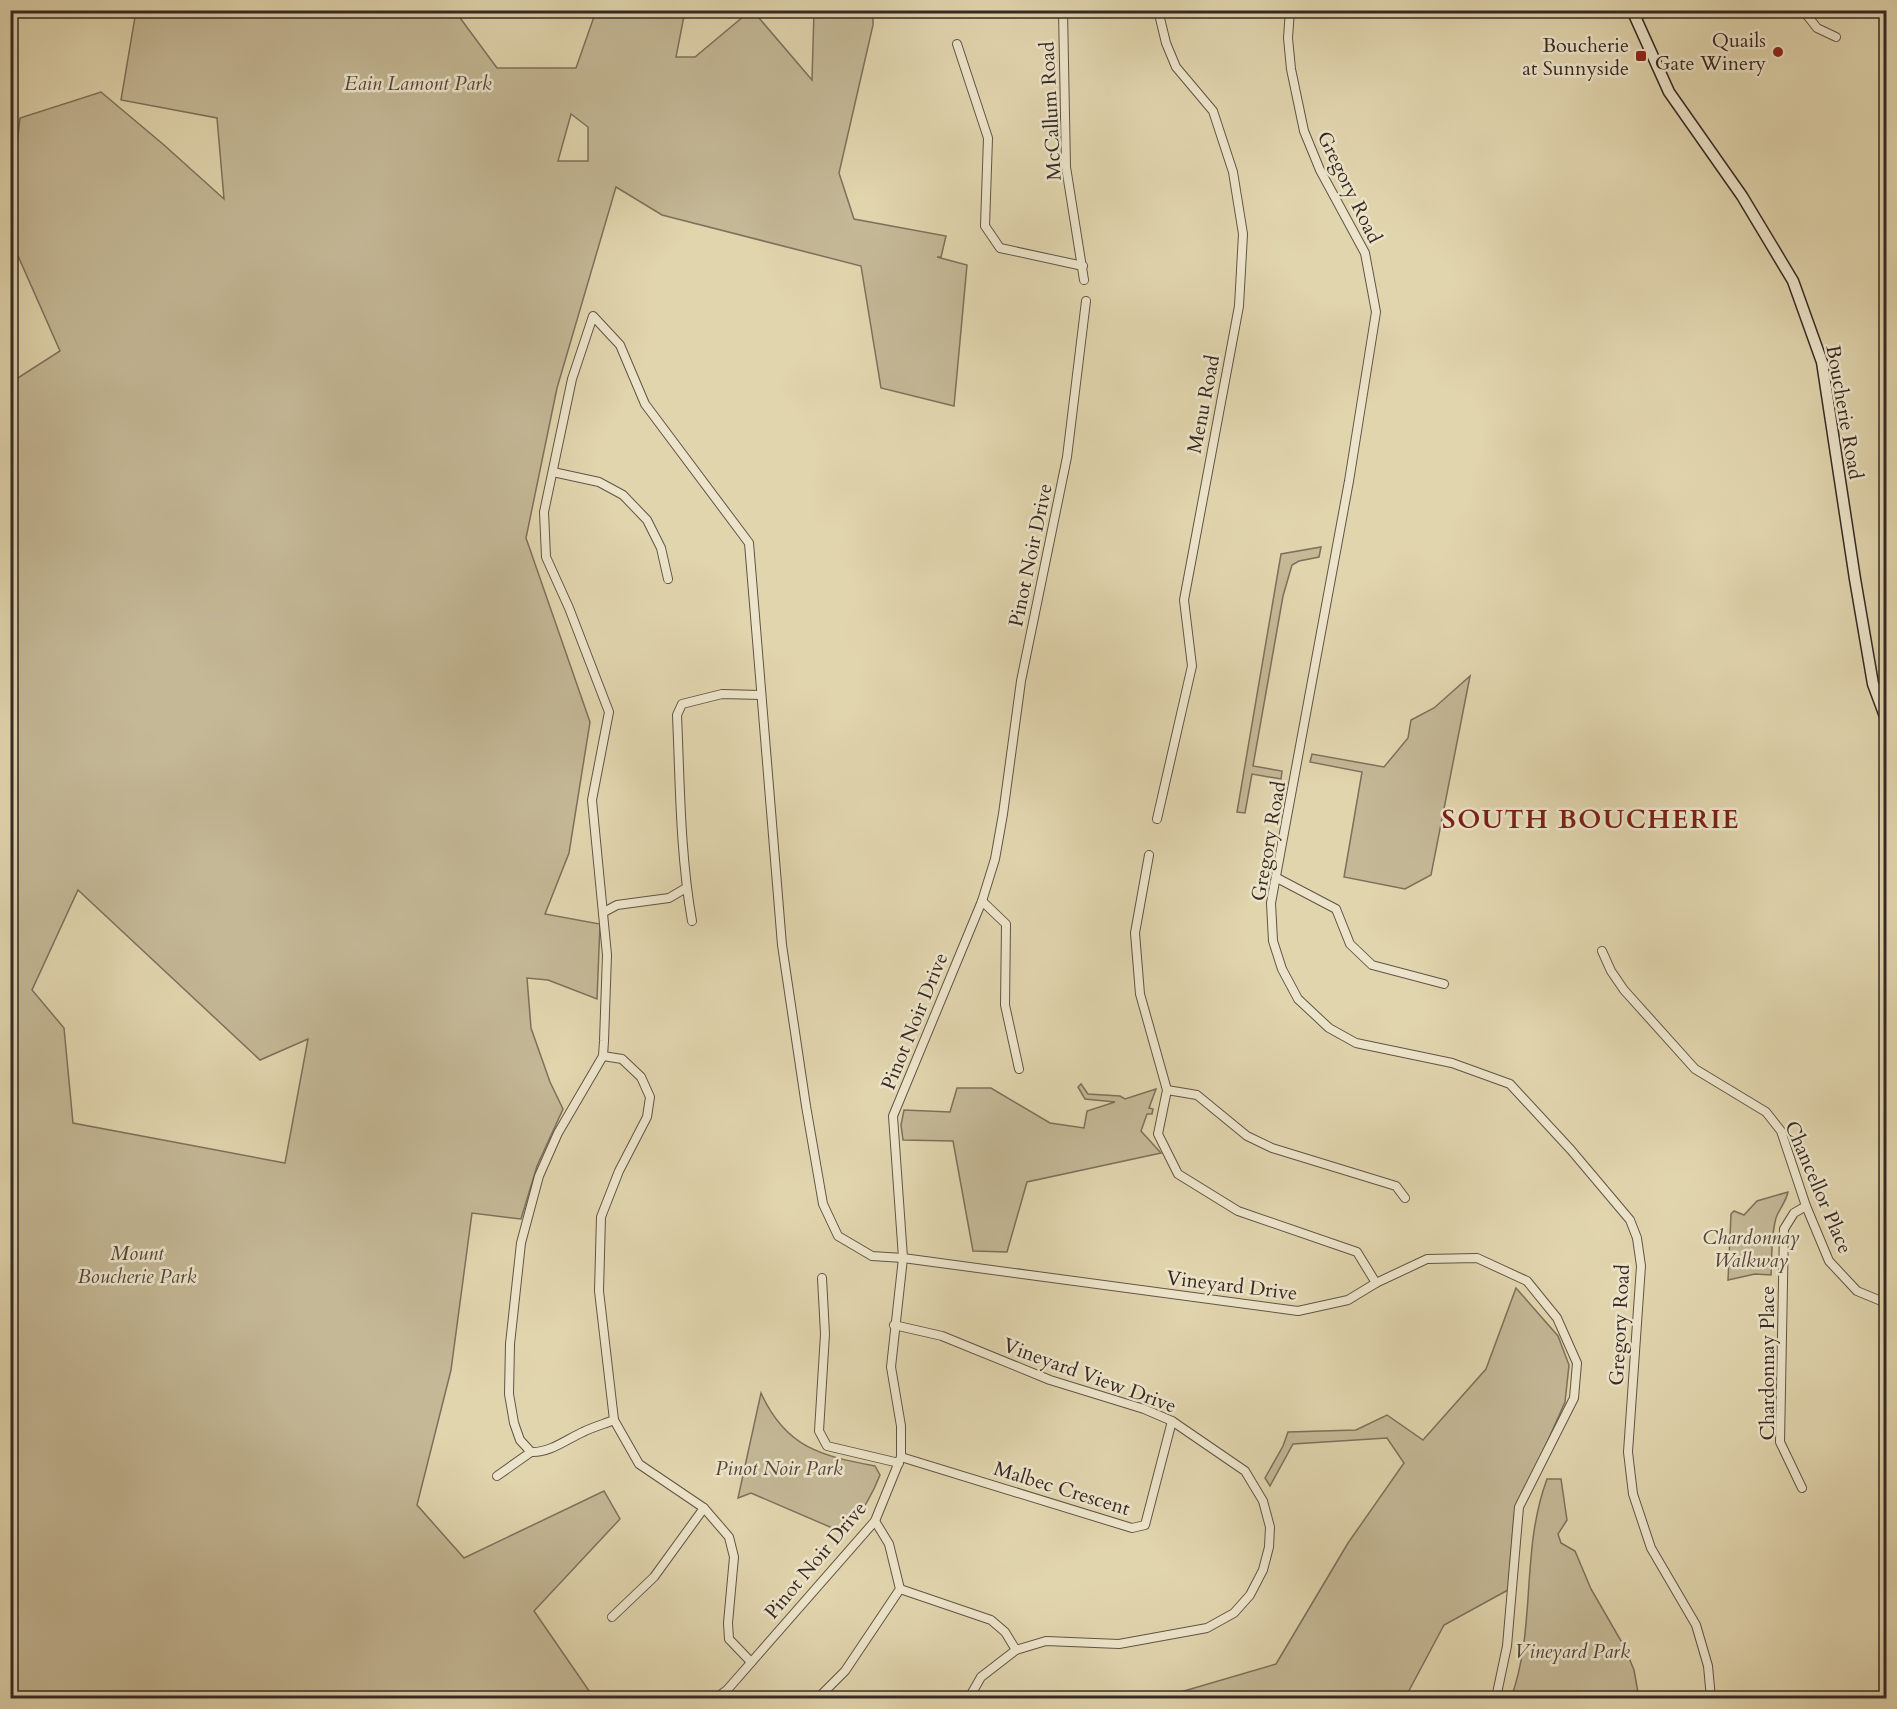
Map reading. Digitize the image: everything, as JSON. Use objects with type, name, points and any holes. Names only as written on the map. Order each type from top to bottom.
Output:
[{"type":"main road","name":"Boucherie Road","points":[[1633,14],[1669,92],[1742,196],[1793,281],[1822,362],[1855,579],[1874,684],[1887,719]]},
{"type":"street","points":[[567,10],[577,13]]},
{"type":"street","name":"McCallum Road","points":[[1063,10],[1066,166],[1084,280]]},
{"type":"street","name":"Menu Road","points":[[1158,10],[1166,43],[1176,67],[1213,111],[1233,172],[1243,234],[1239,306],[1184,600],[1192,666],[1158,819]]},
{"type":"street","name":"Gregory Road","points":[[1290,10],[1288,38],[1291,69],[1304,131],[1320,170],[1365,253],[1376,312],[1349,481],[1271,903],[1273,941],[1282,969],[1298,999],[1329,1028],[1356,1043],[1452,1063],[1510,1084],[1571,1150],[1630,1220],[1637,1238],[1641,1266],[1628,1452],[1633,1494],[1651,1548],[1696,1625],[1708,1666],[1711,1698]]},
{"type":"street","points":[[1633,14],[1651,10]]},
{"type":"street","points":[[1803,10],[1817,28],[1836,37]]},
{"type":"street","points":[[957,44],[988,138],[985,226],[1000,248],[1083,266]]},
{"type":"street","name":"Pinot Noir Drive","points":[[716,1698],[727,1690],[876,1521],[900,1460],[901,1426],[891,1367],[903,1258],[893,1116],[982,901],[995,859],[1021,681],[1067,457],[1086,301]]},
{"type":"street","name":"Vineyard Drive","points":[[553,471],[573,379],[593,316],[620,345],[645,404],[749,543],[782,945],[823,1204],[838,1236],[872,1256],[903,1258],[1298,1311],[1348,1300],[1376,1283],[1427,1259],[1477,1258],[1527,1281],[1557,1318],[1577,1363],[1574,1398],[1519,1507],[1507,1646],[1496,1698]]},
{"type":"street","points":[[531,1452],[520,1440],[514,1423],[509,1394],[510,1344],[521,1243],[538,1176],[558,1133],[603,1056],[607,955],[592,800],[609,712],[569,608],[546,557],[544,512],[553,471],[599,482],[623,495],[647,520],[661,548],[669,579]]},
{"type":"street","points":[[692,921],[686,888],[677,714],[682,704],[722,694],[760,695]]},
{"type":"street","points":[[1149,855],[1135,933],[1140,994],[1167,1090],[1158,1134],[1178,1174],[1238,1211],[1357,1251],[1376,1283]]},
{"type":"street","points":[[1277,878],[1336,909],[1350,944],[1372,965],[1444,984]]},
{"type":"street","points":[[604,912],[617,905],[669,898],[686,888]]},
{"type":"street","points":[[982,901],[1006,924],[1005,1005],[1019,1069]]},
{"type":"street","name":"Chancellor Place","points":[[1602,951],[1611,971],[1624,990],[1695,1069],[1766,1112],[1781,1131],[1806,1206],[1829,1261],[1857,1291],[1887,1303]]},
{"type":"street","points":[[603,1056],[622,1059],[641,1077],[650,1096],[647,1117],[619,1171],[601,1217],[599,1291],[614,1420],[639,1464],[704,1508],[729,1537],[734,1557],[728,1623],[729,1639],[751,1662]]},
{"type":"street","points":[[1167,1090],[1197,1095],[1248,1136],[1272,1148],[1396,1186],[1405,1198]]},
{"type":"street","name":"Chardonnay Place","points":[[1802,1488],[1780,1442],[1784,1230],[1794,1213],[1806,1206]]},
{"type":"street","points":[[822,1278],[825,1334],[819,1431],[827,1446],[900,1460]]},
{"type":"street","name":"Vineyard View Drive","points":[[894,1325],[942,1336],[1050,1380],[1144,1409],[1172,1421],[1245,1471],[1263,1501],[1270,1527],[1269,1547],[1263,1570],[1251,1595],[1234,1613],[1207,1628],[1119,1644],[1046,1641],[1016,1650],[981,1677],[969,1698]]},
{"type":"street","points":[[497,1476],[531,1452],[560,1445],[584,1431],[614,1420]]},
{"type":"street","name":"Malbec Crescent","points":[[900,1460],[1132,1528],[1145,1525],[1172,1421]]},
{"type":"street","points":[[612,1617],[654,1577],[704,1508]]},
{"type":"street","points":[[818,1698],[845,1671],[900,1588],[889,1544],[876,1521]]},
{"type":"street","points":[[900,1588],[992,1620],[1005,1632],[1016,1650]]},
{"type":"green space","points":[[317,10],[455,11],[497,68],[576,68],[596,11],[685,11],[676,57],[695,57],[750,11],[753,11],[812,80],[814,11],[873,11],[873,25],[839,173],[854,219],[946,236],[941,257],[937,257],[967,265],[954,406],[881,388],[861,266],[662,215],[616,187],[557,388],[526,538],[590,722],[569,853],[545,914],[600,924],[597,999],[548,980],[527,978],[531,1028],[550,1082],[563,1109],[537,1166],[521,1219],[472,1213],[451,1370],[417,1505],[464,1558],[604,1491],[620,1519],[534,1611],[594,1698],[11,1698],[10,383],[60,351],[11,240],[11,196],[20,118],[101,92],[224,199],[217,118],[121,100],[136,11],[303,11],[316,16]],"holes":[[[571,114],[588,127],[588,161],[558,161]],[[78,890],[260,1060],[308,1039],[285,1163],[73,1123],[64,1028],[32,990]]]},
{"type":"green space","points":[[1321,547],[1319,557],[1299,561],[1292,565],[1283,596],[1253,766],[1282,771],[1281,779],[1252,774],[1245,813],[1237,812],[1281,554]]},
{"type":"green space","points":[[1470,676],[1431,875],[1405,889],[1344,877],[1362,772],[1310,762],[1312,754],[1384,767],[1408,738],[1411,720],[1434,708]]},
{"type":"green space","points":[[1081,1084],[1088,1094],[1120,1096],[1125,1099],[1156,1089],[1149,1108],[1153,1109],[1152,1114],[1147,1114],[1141,1131],[1161,1153],[1027,1182],[1007,1252],[973,1251],[953,1141],[903,1140],[901,1125],[904,1110],[950,1112],[957,1088],[991,1088],[1050,1123],[1084,1128],[1087,1111],[1115,1102],[1085,1099],[1078,1087]]},
{"type":"green space","name":"Chardonnay Walkway","points":[[1788,1192],[1774,1225],[1771,1275],[1755,1274],[1728,1280],[1731,1214],[1734,1211],[1744,1215],[1757,1201]]},
{"type":"green space","points":[[1516,1288],[1558,1336],[1569,1365],[1565,1402],[1514,1517],[1508,1590],[1444,1625],[1405,1698],[1160,1698],[1276,1664],[1348,1543],[1404,1463],[1387,1438],[1293,1444],[1270,1486],[1265,1478],[1288,1432],[1356,1430],[1387,1415],[1423,1440],[1486,1369]]},
{"type":"green space","name":"Pinot Noir Park","points":[[761,1393],[771,1412],[794,1438],[822,1453],[875,1466],[880,1475],[873,1491],[860,1513],[844,1533],[751,1493],[738,1498]]},
{"type":"green space","name":"Vineyard Park","points":[[1547,1479],[1561,1479],[1567,1520],[1558,1534],[1561,1543],[1575,1551],[1591,1589],[1624,1646],[1634,1670],[1639,1698],[1511,1698],[1524,1644],[1534,1534]]},
{"type":"place","name":"Quails Gate Winery","points":[[1778,52]]},
{"type":"place","name":"Boucherie at Sunnyside","points":[[1641,56]]},
{"type":"district","name":"SOUTH BOUCHERIE","points":[[1591,819]]},
{"type":"park label","name":"Eain Lamont Park","points":[[418,83]]},
{"type":"park label","name":"Mount Boucherie Park","points":[[137,1264]]}]
